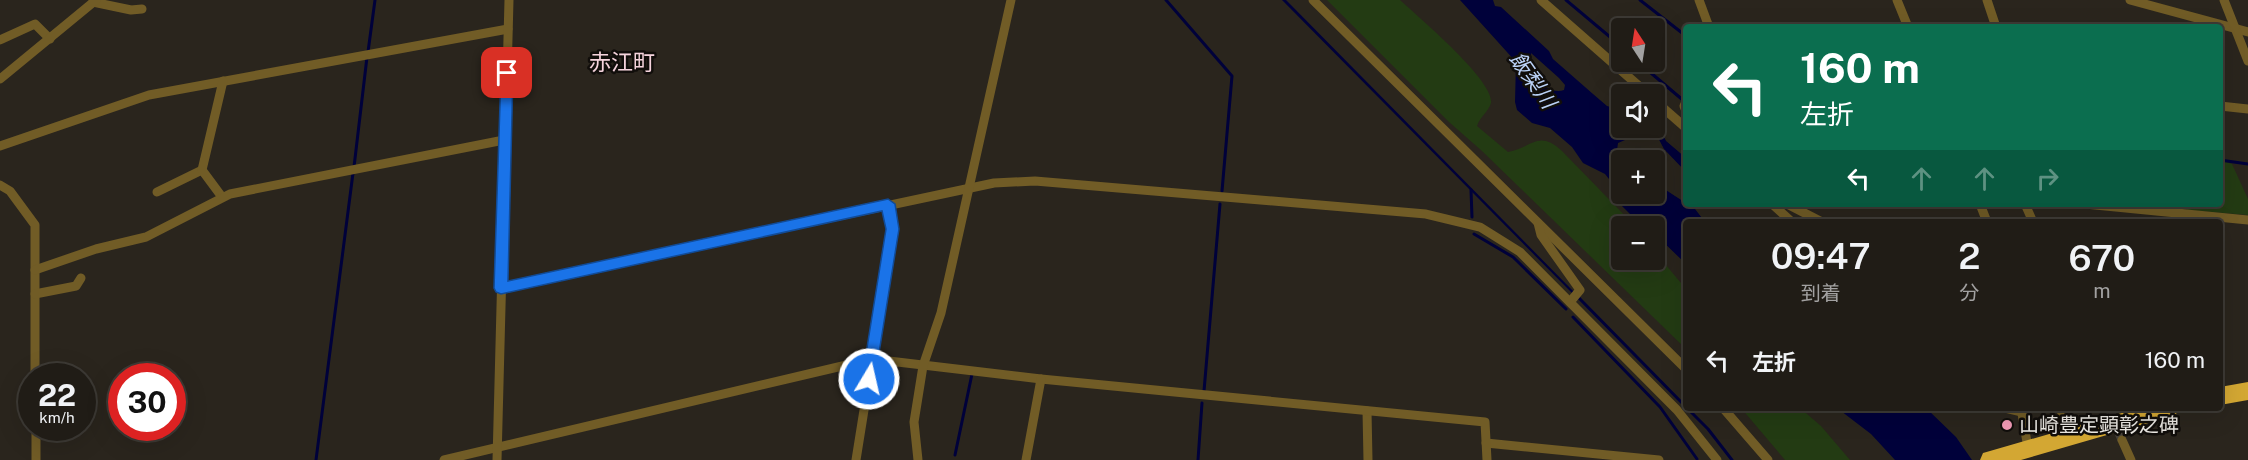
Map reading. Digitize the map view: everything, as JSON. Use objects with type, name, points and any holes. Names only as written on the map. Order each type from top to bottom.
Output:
[{"type":"highway","points":[[2223,395],[2248,391]]},
{"type":"highway","points":[[1990,460],[2025,452],[2159,411]]},
{"type":"street","points":[[497,460],[509,0]]},
{"type":"street","points":[[918,460],[914,422],[923,366],[941,313],[1011,0]]},
{"type":"street","points":[[1313,0],[1683,366]]},
{"type":"street","points":[[1541,0],[1637,84]]},
{"type":"street","points":[[1700,0],[1708,24]]},
{"type":"street","points":[[1898,0],[1907,24]]},
{"type":"street","points":[[1986,0],[1995,24]]},
{"type":"street","points":[[2130,0],[2219,24]]},
{"type":"street","points":[[2224,0],[2248,61]]},
{"type":"street","points":[[0,79],[94,1],[131,10],[142,9]]},
{"type":"street","points":[[0,40],[35,24],[50,39]]},
{"type":"street","points":[[2223,25],[2248,32]]},
{"type":"street","points":[[0,146],[149,95],[508,29]]},
{"type":"street","points":[[222,197],[202,170],[223,81]]},
{"type":"street","points":[[2223,105],[2248,109]]},
{"type":"street","points":[[1665,110],[1683,125]]},
{"type":"street","points":[[34,270],[96,249],[146,237],[222,197],[504,140]]},
{"type":"street","points":[[157,192],[191,173],[202,170]]},
{"type":"street","points":[[501,288],[888,204],[1009,181],[1035,181],[1449,218],[1480,227],[1510,244],[1530,261],[1677,410],[1716,460]]},
{"type":"street","points":[[0,185],[10,191],[35,225],[35,363]]},
{"type":"street","points":[[856,460],[893,229],[888,204]]},
{"type":"street","points":[[1775,207],[1789,219]]},
{"type":"street","points":[[1792,207],[1815,219]]},
{"type":"street","points":[[2116,207],[2248,220]]},
{"type":"street","points":[[1538,223],[1536,225],[1541,235],[1580,290],[1570,302]]},
{"type":"street","points":[[35,294],[74,286],[79,284],[81,278]]},
{"type":"street","points":[[444,460],[872,359],[1041,379],[1485,422],[1487,460]]},
{"type":"street","points":[[1026,460],[1041,379]]},
{"type":"street","points":[[1367,411],[1368,460]]},
{"type":"street","points":[[1726,411],[1768,460]]},
{"type":"street","points":[[2021,411],[2025,452]]},
{"type":"street","points":[[36,441],[36,460]]},
{"type":"street","points":[[2122,441],[2131,460]]},
{"type":"street","points":[[1486,443],[1659,460]]},
{"type":"green space","points":[[1327,0],[1400,0],[1468,65],[1489,93],[1491,103],[1477,126],[1508,152],[1541,141],[1547,141],[1562,151],[1611,201],[1611,204],[1625,216],[1611,216],[1611,270],[1665,270],[1665,264],[1683,285],[1683,346],[1482,151],[1449,122]]},
{"type":"green space","points":[[2223,161],[2232,164],[2248,199],[2248,215],[2187,210],[2186,207],[2223,207]]},
{"type":"green space","points":[[1744,411],[1804,411],[1821,426],[1850,460],[1785,460]]},
{"type":"water","points":[[1282,0],[1286,0],[1576,294],[1574,295]]},
{"type":"water","name":"飯梨川","points":[[1460,0],[1493,0],[1495,6],[1501,7],[1549,51],[1553,59],[1611,107],[1609,123],[1611,138],[1625,140],[1618,143],[1617,150],[1611,150],[1611,190],[1609,179],[1605,174],[1583,163],[1572,147],[1550,128],[1532,123],[1517,110],[1515,102],[1516,62]],"holes":[[[1531,53],[1559,78],[1565,85],[1564,90],[1551,90],[1533,77]]]},
{"type":"water","points":[[1658,138],[1664,138],[1683,155],[1683,169],[1665,150]]},
{"type":"water","points":[[1665,190],[1683,201],[1683,207],[1695,209],[1703,219],[1683,219],[1683,261],[1665,244],[1665,216],[1632,216],[1620,204],[1665,204]]},
{"type":"water","points":[[1841,411],[1929,411],[1956,437],[1972,460],[1895,460],[1871,434]]},
{"type":"waterway","points":[[368,52],[375,0]]},
{"type":"waterway","points":[[1166,0],[1232,76],[1222,191]]},
{"type":"waterway","points":[[1566,0],[1611,38]]},
{"type":"waterway","points":[[1640,0],[1683,34]]},
{"type":"waterway","points":[[354,167],[367,57]]},
{"type":"waterway","points":[[1650,72],[1683,100]]},
{"type":"waterway","points":[[2223,160],[2248,164]]},
{"type":"waterway","points":[[316,460],[353,173]]},
{"type":"waterway","points":[[1471,190],[1472,217]]},
{"type":"waterway","points":[[1204,391],[1220,204]]},
{"type":"waterway","points":[[1474,234],[1513,257],[1566,309]]},
{"type":"waterway","points":[[1578,297],[1683,404]]},
{"type":"waterway","points":[[1573,317],[1660,407],[1697,459]]},
{"type":"waterway","points":[[955,455],[972,374]]},
{"type":"waterway","points":[[1198,460],[1202,403]]},
{"type":"waterway","points":[[1690,411],[1708,429],[1732,460]]},
{"type":"waterway","points":[[2107,411],[2110,419]]},
{"type":"tunnel","points":[[2110,411],[2122,440]]},
{"type":"place","name":"山崎豊定顕彰之碑","points":[[2007,425]]},
{"type":"district","name":"赤江町","points":[[622,62]]},
{"type":"route","points":[[507,73],[501,288],[888,204],[893,229],[869,379]]}]
